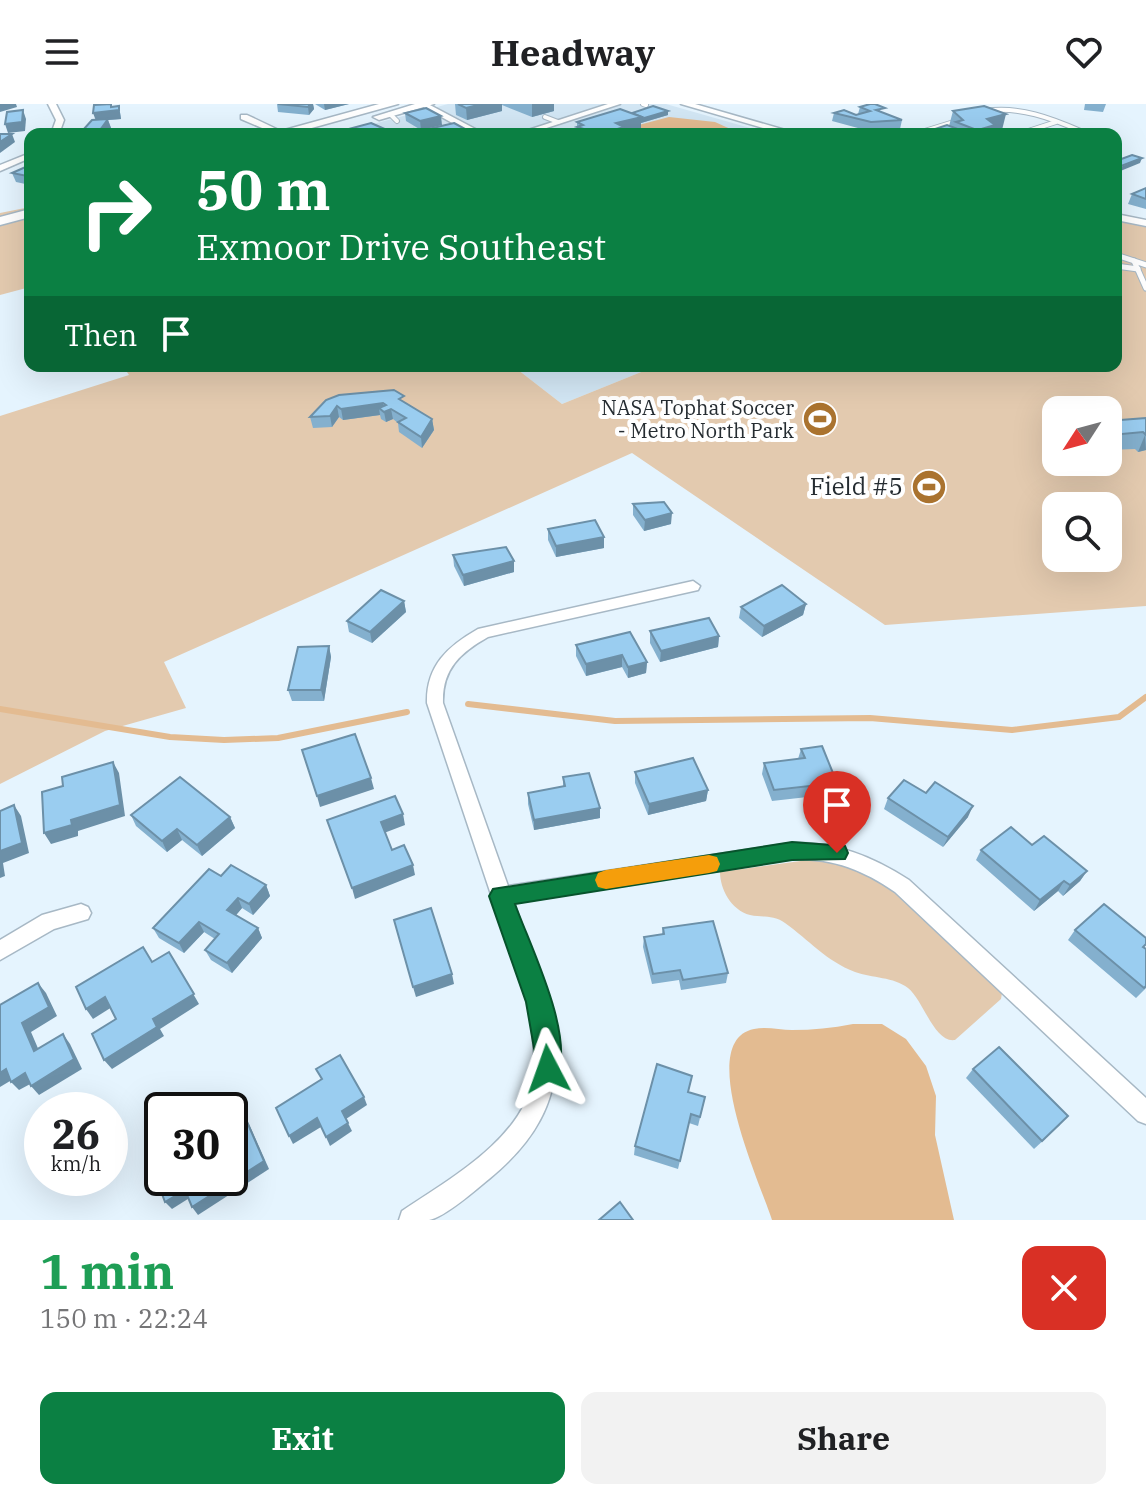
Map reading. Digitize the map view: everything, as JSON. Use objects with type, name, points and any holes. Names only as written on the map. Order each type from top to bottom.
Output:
[{"type":"main road","points":[[337,128],[426,105]]},
{"type":"main road","points":[[312,128],[393,113]]},
{"type":"main road","points":[[0,210],[24,204]]},
{"type":"main road","points":[[0,221],[24,215]]},
{"type":"street","points":[[52,104],[60,120],[57,128]]},
{"type":"street","points":[[539,128],[616,104]]},
{"type":"street","points":[[685,104],[772,128]]},
{"type":"street","points":[[426,105],[464,128]]},
{"type":"street","points":[[238,108],[251,128]]},
{"type":"street","points":[[244,117],[267,128]]},
{"type":"street","points":[[0,168],[24,158]]},
{"type":"street","points":[[1122,218],[1146,223]]},
{"type":"street","points":[[411,1220],[496,1158],[522,1131],[541,1102],[548,1069],[547,1034],[435,703],[433,689],[444,662],[453,651],[484,633],[693,586]]},
{"type":"street","points":[[501,896],[792,851],[816,849],[857,857],[902,886],[1146,1113]]},
{"type":"street","points":[[0,951],[49,921],[81,913]]},
{"type":"lane","points":[[977,113],[1011,107],[1073,128]]},
{"type":"lane","points":[[933,128],[969,116]]},
{"type":"lane","points":[[545,117],[558,122]]},
{"type":"lane","points":[[1038,128],[1057,122]]},
{"type":"lane","points":[[1122,257],[1146,265]]},
{"type":"lane","points":[[1134,261],[1146,286]]},
{"type":"lane","points":[[1122,267],[1138,269]]},
{"type":"shaded area","points":[[448,104],[666,104],[750,128],[358,128]]},
{"type":"shaded area","points":[[669,117],[715,122],[728,128],[640,128],[635,126]]},
{"type":"shaded area","points":[[24,208],[24,289],[0,295],[0,213]]},
{"type":"shaded area","points":[[1122,222],[1146,227],[1146,606],[885,625],[632,453],[164,662],[186,708],[105,731],[0,784],[0,416],[129,375],[127,372],[521,372],[562,404],[641,372],[1122,372]]},
{"type":"shaded area","points":[[521,372],[641,372],[562,404]]},
{"type":"shaded area","points":[[823,858],[850,866],[898,894],[942,932],[1002,993],[1001,999],[955,1040],[948,1039],[935,1028],[908,988],[845,967],[781,920],[750,915],[737,909],[722,885],[720,872]]},
{"type":"shaded area","points":[[882,1024],[906,1039],[926,1066],[936,1096],[935,1135],[954,1220],[772,1220],[736,1116],[730,1085],[730,1059],[737,1039],[759,1028],[807,1030]]},
{"type":"building","points":[[111,104],[111,107],[119,106],[119,110],[93,113],[94,105]]},
{"type":"building","points":[[278,104],[310,104],[308,107]]},
{"type":"building","points":[[458,104],[482,104],[466,108]]},
{"type":"building","points":[[870,104],[885,108],[876,110],[902,120],[871,122],[834,113],[844,110],[856,115],[870,111],[860,107]]},
{"type":"building","points":[[653,106],[668,111],[641,119],[632,113]]},
{"type":"building","points":[[984,106],[1006,114],[987,119],[995,125],[971,128],[956,122],[963,120],[953,111]]},
{"type":"building","points":[[426,108],[441,116],[420,121],[405,113]]},
{"type":"building","points":[[620,109],[642,117],[616,123],[624,127],[621,128],[580,128],[577,127],[583,125],[577,122]]},
{"type":"building","points":[[23,110],[22,122],[5,124],[7,112]]},
{"type":"building","points":[[108,119],[101,128],[85,128],[92,120]]},
{"type":"building","points":[[371,123],[382,128],[352,128]]},
{"type":"building","points":[[454,123],[463,128],[433,128]]},
{"type":"building","points":[[0,134],[12,134],[0,142]]},
{"type":"building","points":[[1132,155],[1142,158],[1122,166],[1122,159]]},
{"type":"building","points":[[24,168],[24,175],[12,173]]},
{"type":"building","points":[[1146,188],[1146,199],[1132,194]]},
{"type":"building","points":[[394,390],[404,396],[399,399],[432,419],[421,437],[398,422],[406,418],[391,409],[384,412],[379,408],[386,405],[383,403],[341,409],[337,406],[330,416],[310,417],[326,400],[339,395]]},
{"type":"building","points":[[1146,418],[1146,435],[1143,432],[1122,434],[1122,420]]},
{"type":"building","points":[[664,502],[672,513],[645,520],[633,504]]},
{"type":"building","points":[[595,520],[604,537],[556,546],[548,529]]},
{"type":"building","points":[[506,547],[514,561],[463,575],[453,555]]},
{"type":"building","points":[[782,585],[806,604],[764,626],[741,607]]},
{"type":"building","points":[[381,590],[404,601],[370,632],[347,621]]},
{"type":"building","points":[[709,618],[719,636],[661,651],[650,631]]},
{"type":"building","points":[[630,632],[647,662],[628,667],[622,655],[586,664],[576,645]]},
{"type":"building","points":[[329,646],[321,690],[288,690],[298,647]]},
{"type":"building","points":[[355,734],[371,778],[317,796],[302,750]]},
{"type":"building","points":[[822,746],[837,783],[774,790],[764,763],[805,758],[801,749]]},
{"type":"building","points":[[693,758],[708,790],[649,804],[635,772]]},
{"type":"building","points":[[113,762],[120,805],[71,820],[72,825],[44,833],[42,792],[63,786],[62,777]]},
{"type":"building","points":[[589,773],[600,808],[534,820],[528,793],[565,786],[563,777]]},
{"type":"building","points":[[180,777],[230,817],[197,845],[177,829],[162,841],[131,815]]},
{"type":"building","points":[[904,780],[926,793],[935,782],[973,806],[948,837],[888,798]]},
{"type":"building","points":[[395,796],[403,814],[381,822],[392,850],[404,845],[413,865],[352,888],[327,820]]},
{"type":"building","points":[[14,805],[22,843],[0,851],[0,811]]},
{"type":"building","points":[[1011,827],[1032,845],[1044,836],[1087,871],[1070,885],[1064,881],[1040,900],[981,850]]},
{"type":"building","points":[[231,865],[266,885],[249,904],[238,898],[227,910],[258,928],[227,963],[205,950],[219,934],[199,922],[179,943],[153,928],[209,869],[221,876]]},
{"type":"building","points":[[1104,904],[1146,938],[1143,947],[1146,949],[1144,988],[1075,930]]},
{"type":"building","points":[[431,908],[452,974],[413,987],[394,920]]},
{"type":"building","points":[[713,921],[728,973],[683,980],[680,970],[653,974],[644,937],[664,934],[663,928]]},
{"type":"building","points":[[143,947],[152,962],[169,952],[194,994],[153,1019],[157,1027],[104,1060],[92,1034],[116,1019],[105,997],[86,1009],[76,987]]},
{"type":"building","points":[[38,983],[49,1007],[22,1023],[34,1051],[63,1034],[74,1059],[31,1086],[25,1073],[11,1082],[6,1069],[0,1073],[0,1005]]},
{"type":"building","points":[[999,1047],[1068,1116],[1042,1141],[973,1069]]},
{"type":"building","points":[[340,1055],[364,1097],[342,1111],[348,1123],[326,1137],[317,1118],[289,1136],[276,1108],[322,1079],[316,1069]]},
{"type":"building","points":[[657,1064],[692,1076],[688,1092],[705,1097],[700,1117],[691,1114],[680,1161],[635,1146]]},
{"type":"building","points":[[248,1124],[264,1161],[248,1171]]},
{"type":"building","points":[[187,1196],[209,1196],[192,1207]]},
{"type":"building","points":[[620,1202],[633,1220],[599,1220]]},
{"type":"waterway","points":[[468,704],[615,721],[870,718],[1012,730],[1119,717],[1146,697]]},
{"type":"waterway","points":[[0,709],[170,737],[224,740],[278,738],[407,712]]},
{"type":"slow traffic","points":[[606,880],[709,864]]},
{"type":"place","name":"NASA Tophat Soccer - Metro North Park","points":[[820,419]]},
{"type":"place","name":"Field #5","points":[[929,487]]},
{"type":"route","points":[[548,1069],[547,1034],[501,896],[792,851],[816,849],[837,853]]}]
